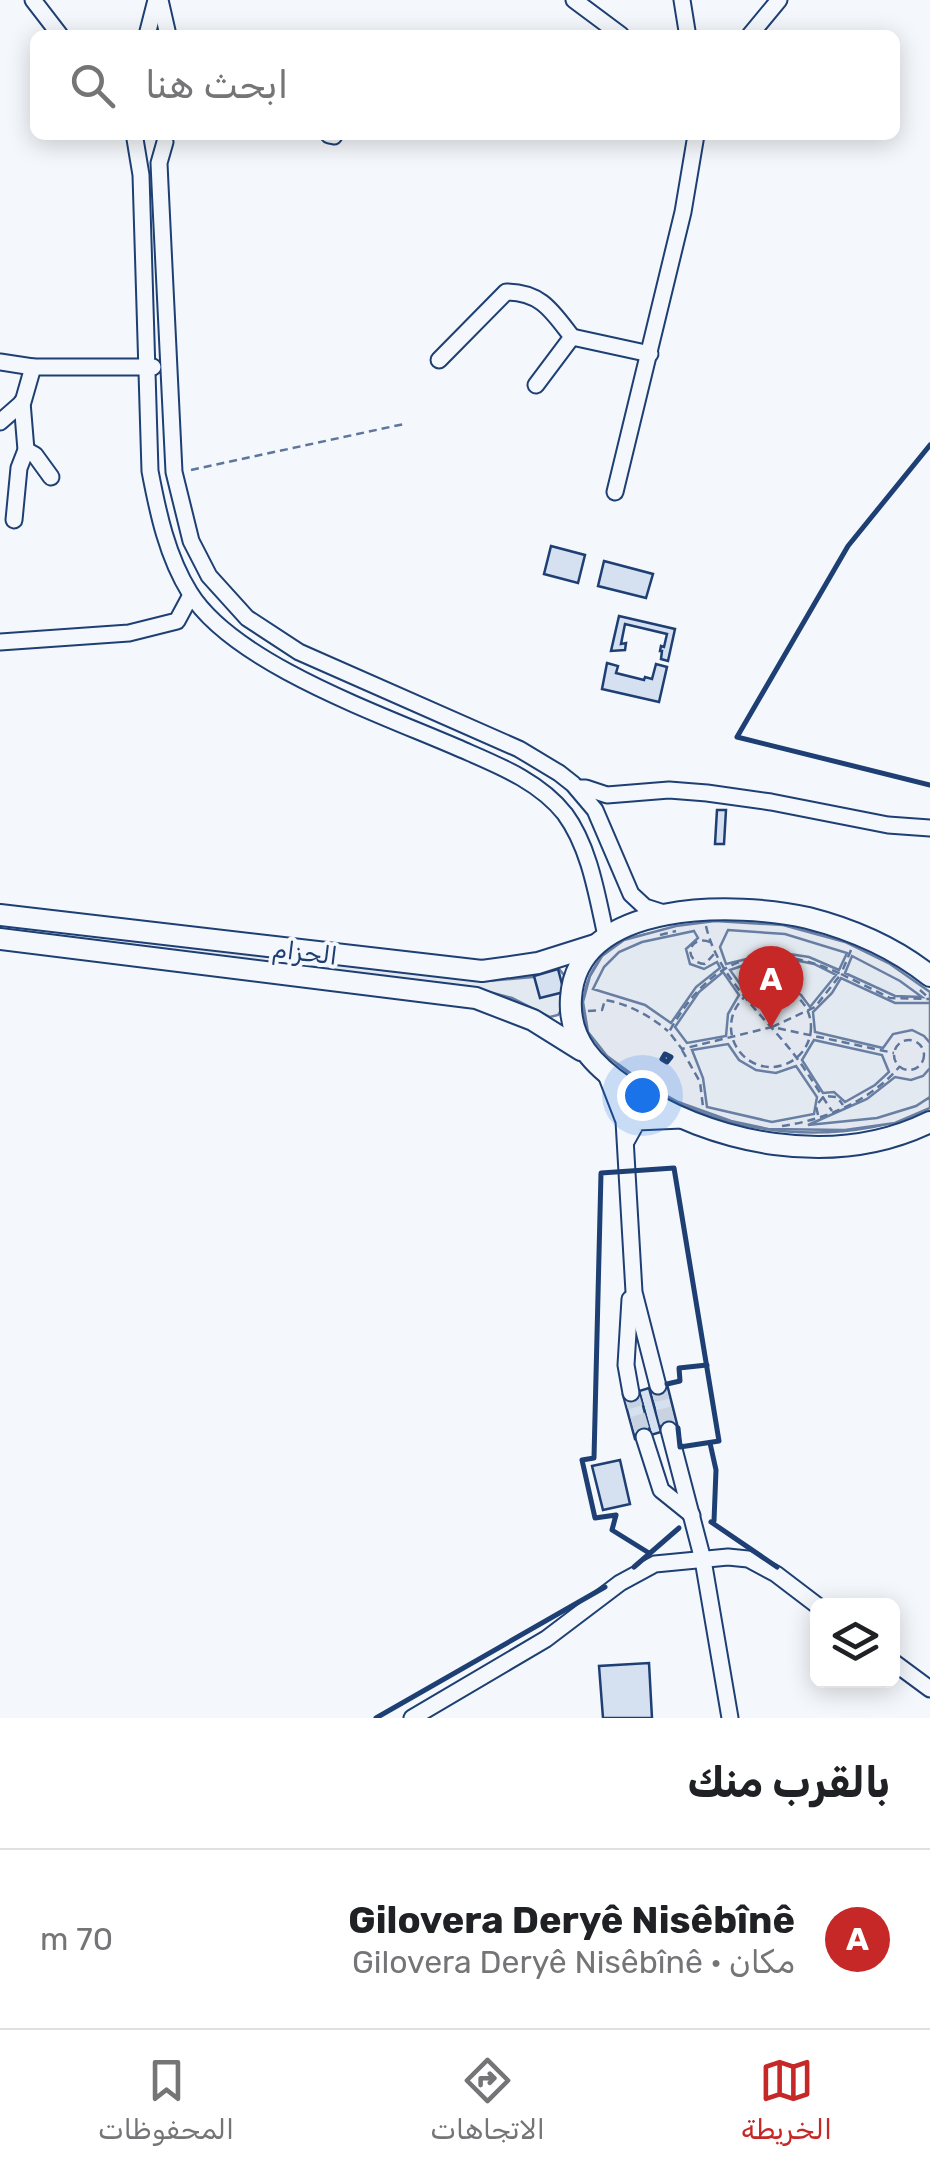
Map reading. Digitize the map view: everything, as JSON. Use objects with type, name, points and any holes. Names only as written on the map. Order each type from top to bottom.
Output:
[{"type":"main road","name":"الحزام","points":[[0,915],[496,971],[538,963],[633,924],[705,923],[746,909],[785,914],[851,944]]},
{"type":"main road","name":"الحزام","points":[[0,939],[476,998],[548,1028],[641,1097],[697,1111],[742,1139],[815,1146],[892,1136],[930,1122]]},
{"type":"main road","points":[[597,1064],[574,1030],[570,1000],[574,979],[600,940]]},
{"type":"main road","points":[[851,944],[930,962]]},
{"type":"main road","points":[[851,944],[893,952],[923,981]]},
{"type":"street","points":[[33,0],[56,30]]},
{"type":"street","points":[[149,30],[158,0]]},
{"type":"street","points":[[158,0],[167,30]]},
{"type":"street","points":[[574,0],[614,30]]},
{"type":"street","points":[[682,0],[687,30]]},
{"type":"street","points":[[754,30],[779,0]]},
{"type":"street","points":[[133,140],[141,175],[150,471],[158,514],[191,595],[250,650],[304,679],[514,774],[550,798],[576,831],[587,860],[600,940]]},
{"type":"street","points":[[142,140],[155,144],[166,140]]},
{"type":"street","points":[[170,140],[159,162],[174,472],[185,522],[199,560],[246,618],[300,652],[518,749],[559,773],[595,810],[631,894],[677,922]]},
{"type":"street","points":[[614,492],[683,212],[695,140]]},
{"type":"street","points":[[439,360],[506,292],[528,292],[550,310],[572,337],[650,354]]},
{"type":"street","points":[[536,385],[572,337]]},
{"type":"street","points":[[0,362],[34,366],[167,366]]},
{"type":"street","points":[[14,520],[19,468],[26,450],[22,402],[34,366]]},
{"type":"street","points":[[0,422],[22,402]]},
{"type":"street","points":[[26,450],[35,455],[51,478]]},
{"type":"street","points":[[0,642],[145,630],[177,622],[191,595]]},
{"type":"street","points":[[577,788],[608,795],[668,790],[706,793],[930,828]]},
{"type":"street","points":[[597,1064],[621,1108],[627,1140],[638,1316],[658,1386]]},
{"type":"street","points":[[627,1140],[637,1122],[697,1111]]},
{"type":"street","points":[[631,1393],[626,1343],[633,1275]]},
{"type":"street","points":[[668,1430],[703,1560],[730,1718]]},
{"type":"street","points":[[644,1437],[661,1490],[692,1515]]},
{"type":"street","points":[[412,1718],[546,1639],[642,1569],[655,1564],[748,1559],[810,1600]]},
{"type":"street","points":[[900,1667],[930,1688]]},
{"type":"path","points":[[174,472],[404,424]]},
{"type":"path","points":[[656,936],[677,922]]},
{"type":"path","points":[[705,923],[715,952],[744,996],[796,1057],[832,1112]]},
{"type":"path","points":[[710,942],[694,942],[691,958],[705,964],[715,952]]},
{"type":"path","points":[[682,1049],[733,1039],[808,1012],[826,997],[841,974],[851,944],[862,955]]},
{"type":"path","points":[[669,1032],[701,986],[726,968],[754,958],[783,955],[809,960],[890,998],[930,999],[923,981]]},
{"type":"path","points":[[782,988],[794,994],[808,1012],[809,1036],[796,1057],[780,1066],[754,1063],[743,1056],[733,1039],[732,1019],[744,996],[756,990],[782,988]]},
{"type":"path","points":[[588,1000],[588,1017]]},
{"type":"path","points":[[588,1011],[602,1010],[606,1000],[614,1002],[643,1013],[669,1032],[700,1082],[697,1111]]},
{"type":"path","points":[[772,1027],[894,1054]]},
{"type":"path","points":[[900,1066],[894,1054],[898,1044],[908,1040],[918,1043],[924,1057],[930,1059]]},
{"type":"path","points":[[900,1066],[913,1069],[924,1057]]},
{"type":"path","points":[[806,1129],[776,1127],[819,1117],[874,1092],[900,1066]]},
{"type":"path","points":[[822,1097],[837,1096],[844,1106]]},
{"type":"path","points":[[819,1117],[816,1106],[822,1097]]},
{"type":"shaded area","points":[[715,921],[783,925],[845,942],[890,964],[930,992],[930,1003],[895,1003],[841,978],[813,1012],[815,1032],[883,1048],[893,1034],[912,1030],[930,1043],[930,1068],[923,1076],[911,1080],[895,1077],[867,1099],[808,1125],[877,1118],[916,1106],[930,1097],[930,1108],[895,1123],[845,1130],[768,1129],[678,1102],[644,1083],[607,1056],[588,1032],[583,1002],[590,976],[602,956],[624,940],[676,926]],"holes":[[[728,930],[785,934],[847,953],[839,970],[809,957],[776,952],[726,964],[720,947]],[[694,931],[698,938],[686,949],[690,964],[704,969],[717,962],[720,968],[696,987],[671,1023],[645,1005],[593,989],[604,967],[619,952],[642,942]],[[852,956],[922,997],[895,996],[845,973]],[[785,958],[814,964],[836,975],[810,1007],[801,995],[784,985],[764,984],[745,991],[730,970],[759,960]],[[723,972],[739,995],[728,1014],[726,1036],[687,1043],[675,1027],[699,992]],[[814,1040],[882,1055],[889,1072],[875,1085],[845,1102],[834,1092],[823,1093],[802,1060]],[[728,1044],[739,1060],[756,1070],[776,1073],[796,1066],[817,1097],[814,1114],[772,1122],[707,1107],[703,1078],[692,1050]]]},
{"type":"shaded area","points":[[724,922],[783,926],[814,933],[930,993],[930,1107],[903,1120],[873,1127],[774,1130],[709,1115],[679,1103],[613,1060],[597,1044],[584,1015],[587,984],[602,957],[629,939]]},
{"type":"shaded area","points":[[0,923],[487,981],[533,977],[559,969],[564,975],[562,1009],[550,1017],[512,998],[482,990],[0,931]]},
{"type":"building","points":[[551,546],[585,555],[578,583],[544,574]]},
{"type":"building","points":[[604,561],[653,574],[646,598],[598,586]]},
{"type":"building","points":[[619,616],[675,629],[668,661],[661,659],[660,651],[667,634],[625,624],[621,644],[626,643],[625,650],[611,651]]},
{"type":"building","points":[[607,663],[618,666],[616,673],[644,680],[652,679],[656,664],[667,667],[659,702],[602,689]]},
{"type":"building","points":[[717,810],[726,810],[724,844],[715,844]]},
{"type":"building","points":[[558,969],[564,992],[540,998],[534,976]]},
{"type":"building","points":[[667,1384],[678,1428],[661,1432],[649,1388]]},
{"type":"building","points":[[649,1388],[661,1432],[651,1435],[639,1391]]},
{"type":"building","points":[[639,1391],[651,1435],[635,1439],[623,1395]]},
{"type":"building","points":[[620,1460],[630,1504],[603,1510],[592,1466]]},
{"type":"building","points":[[649,1663],[652,1718],[603,1718],[599,1666]]},
{"type":"tunnel","points":[[658,1386],[669,1430]]},
{"type":"tunnel","points":[[631,1393],[644,1437]]},
{"type":"wall","points":[[930,445],[848,546],[737,737],[930,785]]},
{"type":"wall","points":[[665,1054],[671,1057],[667,1062],[662,1059],[665,1054]]},
{"type":"wall","points":[[649,1553],[612,1530],[616,1515],[595,1518],[582,1460],[594,1458],[601,1173],[674,1168],[719,1441],[680,1447],[678,1428]]},
{"type":"wall","points":[[667,1384],[680,1381],[679,1368],[707,1365]]},
{"type":"wall","points":[[710,1443],[716,1470],[714,1521]]},
{"type":"wall","points":[[711,1522],[777,1567]]},
{"type":"wall","points":[[634,1567],[679,1528]]},
{"type":"wall","points":[[376,1718],[605,1587]]},
{"type":"place","name":"Gilovera Deryê Nisêbînê","points":[[771,1028]]}]
